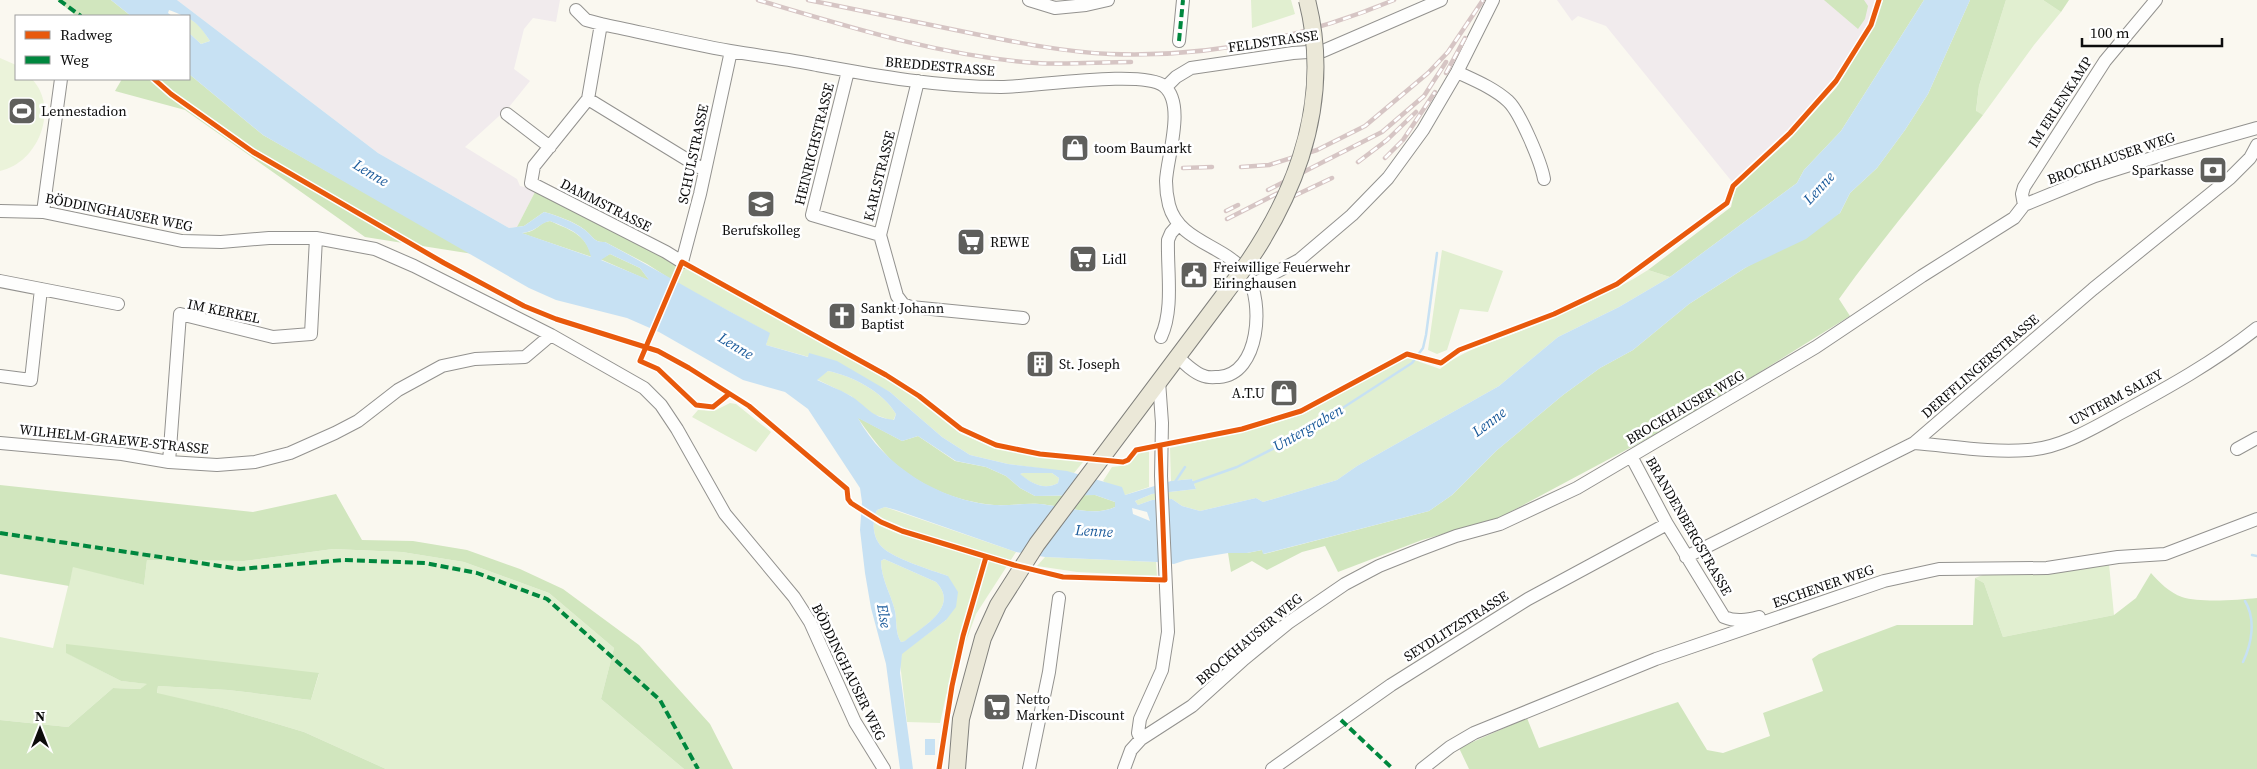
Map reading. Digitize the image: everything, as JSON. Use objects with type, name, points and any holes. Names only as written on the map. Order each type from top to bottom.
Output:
[{"type":"main road","points":[[957,769],[961,719],[984,638],[998,605],[1037,544],[1176,356],[1244,270],[1289,192],[1305,148],[1312,113],[1315,74],[1314,42],[1307,0]]},
{"type":"street","points":[[1029,0],[1055,8],[1086,5],[1108,0]]},
{"type":"street","points":[[1179,42],[1183,0]]},
{"type":"street","name":"FELDSTRASSE","points":[[1166,87],[1176,77],[1191,68],[1293,53],[1323,51],[1441,0]]},
{"type":"street","points":[[1252,284],[1299,260],[1352,215],[1388,178],[1423,130],[1457,72],[1493,0]]},
{"type":"street","name":"IM ERLENKAMP","points":[[2024,205],[2022,194],[2024,188],[2063,124],[2105,60],[2156,0]]},
{"type":"street","name":"BREDDESTRASSE","points":[[576,10],[586,20],[601,24],[731,51],[848,71],[975,86],[1012,87],[1134,78],[1151,79],[1166,87]]},
{"type":"street","points":[[507,114],[550,147],[588,99],[601,24]]},
{"type":"street","name":"SCHULSTRASSE","points":[[682,262],[731,51]]},
{"type":"street","name":"HEINRICHSTRASSE","points":[[848,71],[812,215],[880,235]]},
{"type":"street","points":[[1457,72],[1490,88],[1511,104],[1541,164],[1544,179]]},
{"type":"street","points":[[43,212],[60,80]]},
{"type":"street","name":"KARLSTRASSE","points":[[918,80],[880,235],[897,296],[903,304],[911,307],[1023,318]]},
{"type":"street","points":[[1166,87],[1174,104],[1166,180],[1172,214],[1190,234],[1233,262],[1246,273],[1252,284],[1256,323],[1254,339],[1246,362],[1231,374],[1222,377],[1205,377],[1176,356]]},
{"type":"street","points":[[588,99],[704,170]]},
{"type":"street","name":"BROCKHAUSER WEG","points":[[1140,739],[1192,706],[1244,659],[1288,623],[1345,584],[1379,566],[1418,550],[1456,536],[1500,524],[1577,488],[1816,347],[1922,276],[2009,222],[2024,205],[2104,173],[2257,128]]},
{"type":"street","name":"DERFFLINGERSTRASSE","points":[[1686,557],[1914,443],[2086,295],[2230,178],[2250,158],[2257,145]]},
{"type":"street","name":"DAMMSTRASSE","points":[[550,147],[534,166],[531,183],[682,262]]},
{"type":"street","name":"BÖDDINGHAUSER WEG","points":[[0,211],[43,212],[182,241],[221,242],[269,238],[316,238],[385,252],[551,335],[644,388],[661,405],[677,429],[725,514],[794,597],[810,622],[855,722],[879,766]]},
{"type":"street","points":[[1161,337],[1165,329],[1168,305],[1168,240],[1179,224]]},
{"type":"street","name":"IM KERKEL","points":[[169,462],[180,314],[273,337],[311,334],[316,238]]},
{"type":"street","points":[[0,281],[118,304]]},
{"type":"street","points":[[0,376],[32,380],[41,289]]},
{"type":"street","name":"UNTERM SALEY","points":[[1914,443],[1950,448],[2011,450],[2030,450],[2047,446],[2076,436],[2138,406],[2208,363],[2257,328]]},
{"type":"street","name":"WILHELM-GRAEWE-STRASSE","points":[[0,443],[122,454],[169,462],[217,465],[241,464],[290,453],[358,421],[398,390],[442,366],[476,359],[525,357],[551,335]]},
{"type":"street","points":[[1124,769],[1131,750],[1140,739],[1138,733],[1140,719],[1162,670],[1168,632],[1160,476],[1162,423],[1159,381]]},
{"type":"street","points":[[2237,449],[2257,438]]},
{"type":"street","name":"BRANDENBERGSTRASSE","points":[[1631,456],[1686,557],[1724,617],[1730,620],[1744,620],[1764,616],[1777,618]]},
{"type":"street","name":"ESCHENER WEG","points":[[1422,769],[1450,747],[1474,733],[1656,659],[1884,581],[1939,569],[2047,568],[2118,557],[2165,554],[2257,519]]},
{"type":"street","name":"SEYDLITZSTRASSE","points":[[1272,769],[1391,685],[1528,599],[1667,524]]},
{"type":"street","points":[[1030,769],[1049,672],[1059,598]]},
{"type":"street","points":[[1285,759],[1294,769]]},
{"type":"shaded area","points":[[177,0],[560,0],[556,22],[533,18],[524,29],[514,69],[530,81],[509,107],[465,147],[517,179],[520,186],[536,190],[517,227],[509,228],[378,153]]},
{"type":"shaded area","points":[[1557,0],[1875,0],[1868,23],[1834,80],[1781,138],[1733,183],[1606,26],[1578,16],[1572,21]]},
{"type":"green space","points":[[57,0],[111,0],[130,15],[75,15]]},
{"type":"green space","points":[[1251,0],[1291,0],[1295,14],[1252,28]]},
{"type":"green space","points":[[1824,0],[1864,0],[1868,6],[1865,19],[1858,29]]},
{"type":"green space","points":[[1883,0],[1924,0],[1841,131],[1804,170],[1797,183],[1670,277],[1648,270],[1731,207],[1735,189],[1788,141],[1836,88],[1871,31]]},
{"type":"green space","points":[[1970,0],[2006,0],[1979,86],[1976,111],[1983,115],[1839,299],[1850,316],[1684,419],[1499,518],[1422,540],[1338,572],[1325,546],[1302,552],[1267,570],[1252,561],[1231,572],[1228,553],[1247,553],[1262,550],[1264,554],[1429,511],[1452,495],[1496,451],[1563,395],[1600,368],[1633,350],[1689,304],[1745,268],[1840,213],[1850,193],[1877,168],[1928,94]]},
{"type":"green space","points":[[2006,0],[2043,0],[2061,12],[2034,45],[1983,115],[1976,112],[1979,86]]},
{"type":"green space","points":[[2043,0],[2069,0],[2061,12]]},
{"type":"green space","points":[[190,19],[200,26],[210,41],[201,44],[190,34]]},
{"type":"green space","name":"Lennestadion","points":[[0,58],[15,65],[15,80],[33,80],[40,91],[44,105],[44,119],[41,133],[25,157],[13,166],[0,171]]},
{"type":"green space","points":[[190,75],[263,135],[473,254],[365,237],[185,110],[115,91],[121,80],[190,80]]},
{"type":"green space","points":[[536,190],[673,257],[678,267],[672,280],[647,264],[605,242],[596,240],[576,224],[554,215],[544,212],[524,226],[517,227]]},
{"type":"green space","points":[[550,221],[570,230],[581,238],[586,243],[592,257],[521,233],[531,231]]},
{"type":"green space","points":[[1442,250],[1503,271],[1488,312],[1460,309],[1447,350],[1437,354],[1428,350]]},
{"type":"green space","points":[[610,254],[640,268],[650,281],[600,259]]},
{"type":"green space","points":[[685,266],[774,317],[782,318],[813,338],[886,378],[919,400],[961,434],[994,447],[1083,462],[1074,473],[1008,464],[970,455],[942,437],[890,392],[809,354],[809,357],[766,345],[769,333],[677,283]]},
{"type":"green space","points":[[1648,270],[1670,277],[1619,307],[1558,337],[1499,386],[1357,466],[1337,480],[1263,502],[1256,498],[1200,511],[1182,506],[1172,499],[1152,500],[1138,505],[1135,501],[1152,494],[1196,489],[1192,479],[1171,481],[1170,448],[1244,432],[1304,414],[1406,357],[1440,369],[1469,351],[1587,303]]},
{"type":"green space","points":[[828,371],[857,381],[875,392],[896,414],[893,421],[870,413],[851,396],[816,379]]},
{"type":"green space","points":[[730,403],[736,404],[771,432],[756,452],[692,417],[698,410],[714,411]]},
{"type":"green space","points":[[857,417],[902,441],[918,436],[955,461],[986,467],[1006,476],[1020,488],[1035,496],[1095,495],[1115,502],[1115,507],[1099,511],[1081,511],[1041,504],[994,505],[952,496],[912,477],[890,459]]},
{"type":"green space","points":[[1149,450],[1149,487],[1125,495],[1103,481],[1112,467],[1128,465],[1139,451]]},
{"type":"green space","points":[[1052,473],[1059,478],[1058,483],[1048,486],[1038,485],[1019,474]]},
{"type":"green space","points":[[0,485],[253,512],[336,494],[362,540],[413,541],[467,550],[520,569],[563,589],[639,645],[710,724],[733,769],[684,769],[601,699],[614,648],[549,593],[464,562],[402,552],[333,549],[244,561],[147,560],[144,585],[73,567],[69,586],[0,574]]},
{"type":"green space","points":[[885,507],[1016,552],[976,614],[946,696],[940,723],[907,722],[900,663],[902,653],[946,620],[948,576],[904,560],[882,547],[876,539],[874,519],[877,510]]},
{"type":"green space","points":[[333,549],[402,552],[464,562],[549,593],[614,648],[601,699],[684,769],[386,769],[304,732],[227,709],[157,694],[158,686],[228,690],[311,700],[319,674],[219,663],[67,653],[121,681],[148,684],[140,689],[113,688],[68,727],[0,720],[0,637],[53,648],[73,566],[144,585],[147,560],[244,561]]},
{"type":"green space","points":[[1045,557],[1156,562],[1157,576],[1077,572],[1037,566]]},
{"type":"green space","points":[[884,559],[936,582],[942,591],[944,600],[942,608],[929,622],[906,641],[901,642],[898,635],[895,611],[881,568],[881,561]]},
{"type":"green space","points":[[2109,564],[2114,615],[2003,637],[1984,583],[1975,578],[1988,573],[2038,575]]},
{"type":"green space","points":[[2151,573],[2173,593],[2190,599],[2240,600],[2257,598],[2257,769],[1469,769],[1459,748],[1527,718],[1539,748],[1678,702],[1707,750],[1723,753],[1770,736],[1763,713],[1823,691],[1812,659],[1819,654],[1897,625],[1973,625],[1975,578],[1984,583],[2003,637],[2114,615],[2136,598]]},
{"type":"green space","points":[[66,644],[319,673],[311,700],[228,690],[158,686],[157,693],[227,709],[304,732],[386,769],[0,769],[0,720],[68,727],[113,688],[140,689],[147,684],[121,681],[66,653]]},
{"type":"water","points":[[111,0],[177,0],[378,153],[509,228],[524,226],[544,212],[576,224],[596,240],[605,242],[770,333],[766,345],[808,357],[809,353],[837,361],[890,392],[942,437],[970,455],[1008,464],[1067,471],[1122,487],[1125,495],[1171,481],[1192,479],[1196,489],[1152,494],[1135,501],[1138,505],[1152,500],[1172,499],[1182,506],[1200,511],[1256,498],[1263,502],[1337,480],[1357,466],[1499,386],[1558,337],[1619,307],[1670,277],[1797,183],[1804,170],[1841,131],[1924,0],[1970,0],[1928,94],[1877,168],[1850,193],[1840,213],[1806,239],[1745,268],[1689,304],[1633,350],[1600,368],[1563,395],[1496,451],[1452,495],[1429,511],[1263,554],[1262,550],[1247,553],[1228,553],[1186,560],[1174,564],[1045,557],[1016,552],[896,510],[885,507],[877,510],[874,519],[874,529],[876,539],[882,547],[904,560],[948,576],[958,592],[956,607],[946,620],[902,654],[900,673],[913,769],[900,769],[886,664],[871,608],[865,573],[860,530],[862,502],[860,488],[808,409],[785,392],[743,380],[659,332],[627,318],[556,300],[529,288],[263,135],[190,75],[190,34],[201,44],[210,41],[197,24],[190,19],[190,15],[181,15],[169,10],[168,13],[171,15],[130,15]],"holes":[[[550,221],[576,233],[589,249],[591,257],[522,233],[532,231]],[[610,254],[640,268],[649,280],[601,260]],[[828,371],[857,381],[875,392],[890,406],[896,414],[894,420],[874,414],[849,395],[817,380]],[[858,418],[902,441],[918,436],[956,461],[986,467],[1006,476],[1020,488],[1035,496],[1095,495],[1115,502],[1115,507],[1099,511],[1081,511],[1041,504],[994,505],[953,496],[915,478],[882,451]],[[1052,473],[1059,478],[1058,483],[1043,486],[1033,483],[1020,474]],[[1132,508],[1147,512],[1150,521],[1133,514]],[[884,559],[936,582],[942,591],[944,600],[936,615],[905,641],[901,642],[898,635],[895,611],[884,580],[881,561]]]},
{"type":"water","points":[[925,739],[935,739],[935,755],[925,755]]},
{"type":"waterway","name":"Untergraben","points":[[1192,483],[1237,467],[1304,433],[1412,363],[1423,348],[1426,335],[1437,253]]},
{"type":"waterway","points":[[1175,482],[1185,467]]},
{"type":"waterway","points":[[2252,555],[2257,556]]},
{"type":"waterway","points":[[2243,662],[2249,647],[2252,631],[2251,615],[2245,601]]},
{"type":"railway","points":[[758,0],[896,39],[965,54],[1036,63],[1131,62]]},
{"type":"railway","points":[[808,0],[1042,47],[1110,54],[1183,53],[1255,43],[1325,25],[1394,0]]},
{"type":"railway","points":[[1241,167],[1269,165],[1317,150],[1365,126],[1428,73],[1448,52],[1483,0]]},
{"type":"railway","points":[[1446,73],[1465,38]]},
{"type":"railway","points":[[1268,190],[1382,132],[1424,96],[1446,62]]},
{"type":"railway","points":[[1385,158],[1403,140],[1435,92]]},
{"type":"railway","points":[[1358,162],[1387,140],[1416,112]]},
{"type":"railway","points":[[1183,168],[1212,167]]},
{"type":"railway","points":[[1279,203],[1332,178]]},
{"type":"railway","points":[[1227,219],[1286,189]]},
{"type":"railway","points":[[1226,211],[1238,205]]},
{"type":"marked path","points":[[59,0],[80,15]]},
{"type":"marked path","points":[[1179,41],[1183,0]]},
{"type":"marked path","points":[[0,533],[240,569],[343,560],[425,563],[477,573],[547,599],[660,700],[698,769]]},
{"type":"marked path","points":[[1341,720],[1393,769]]},
{"type":"cycle path","points":[[729,394],[713,407],[696,405],[658,369],[640,361],[682,262],[886,375],[919,396],[961,429],[996,445],[1040,454],[1123,462],[1128,460],[1136,450],[1242,429],[1301,411],[1407,354],[1441,363],[1459,350],[1554,314],[1617,284],[1727,203],[1733,186],[1790,133],[1836,81],[1871,25],[1879,0]]},
{"type":"cycle path","points":[[155,80],[171,94],[253,152],[444,263],[524,306],[556,319],[658,351],[689,368],[749,406],[847,489],[848,499],[851,503],[881,522],[902,531],[1014,565],[1063,577],[1165,580],[1160,446]]},
{"type":"cycle path","points":[[939,769],[952,686],[963,636],[986,557]]},
{"type":"place","name":"Lennestadion","points":[[22,111]]},
{"type":"place","name":"toom Baumarkt","points":[[1075,148]]},
{"type":"place","name":"Sparkasse","points":[[2213,170]]},
{"type":"place","name":"Berufskolleg","points":[[761,204]]},
{"type":"place","name":"REWE","points":[[971,242]]},
{"type":"place","name":"Lidl","points":[[1083,259]]},
{"type":"place","name":"Freiwillige Feuerwehr Eiringhausen","points":[[1194,275]]},
{"type":"place","name":"Sankt Johann Baptist","points":[[842,316]]},
{"type":"place","name":"St. Joseph","points":[[1040,364]]},
{"type":"place","name":"A.T.U","points":[[1284,393]]},
{"type":"place","name":"Netto Marken-Discount","points":[[997,707]]},
{"type":"water label","name":"Lenne","points":[[371,173]]},
{"type":"water label","name":"Lenne","points":[[1819,188]]},
{"type":"water label","name":"Lenne","points":[[736,346]]},
{"type":"water label","name":"Lenne","points":[[1489,422]]},
{"type":"water label","name":"Lenne","points":[[1094,531]]},
{"type":"water label","name":"Else","points":[[884,616]]}]
